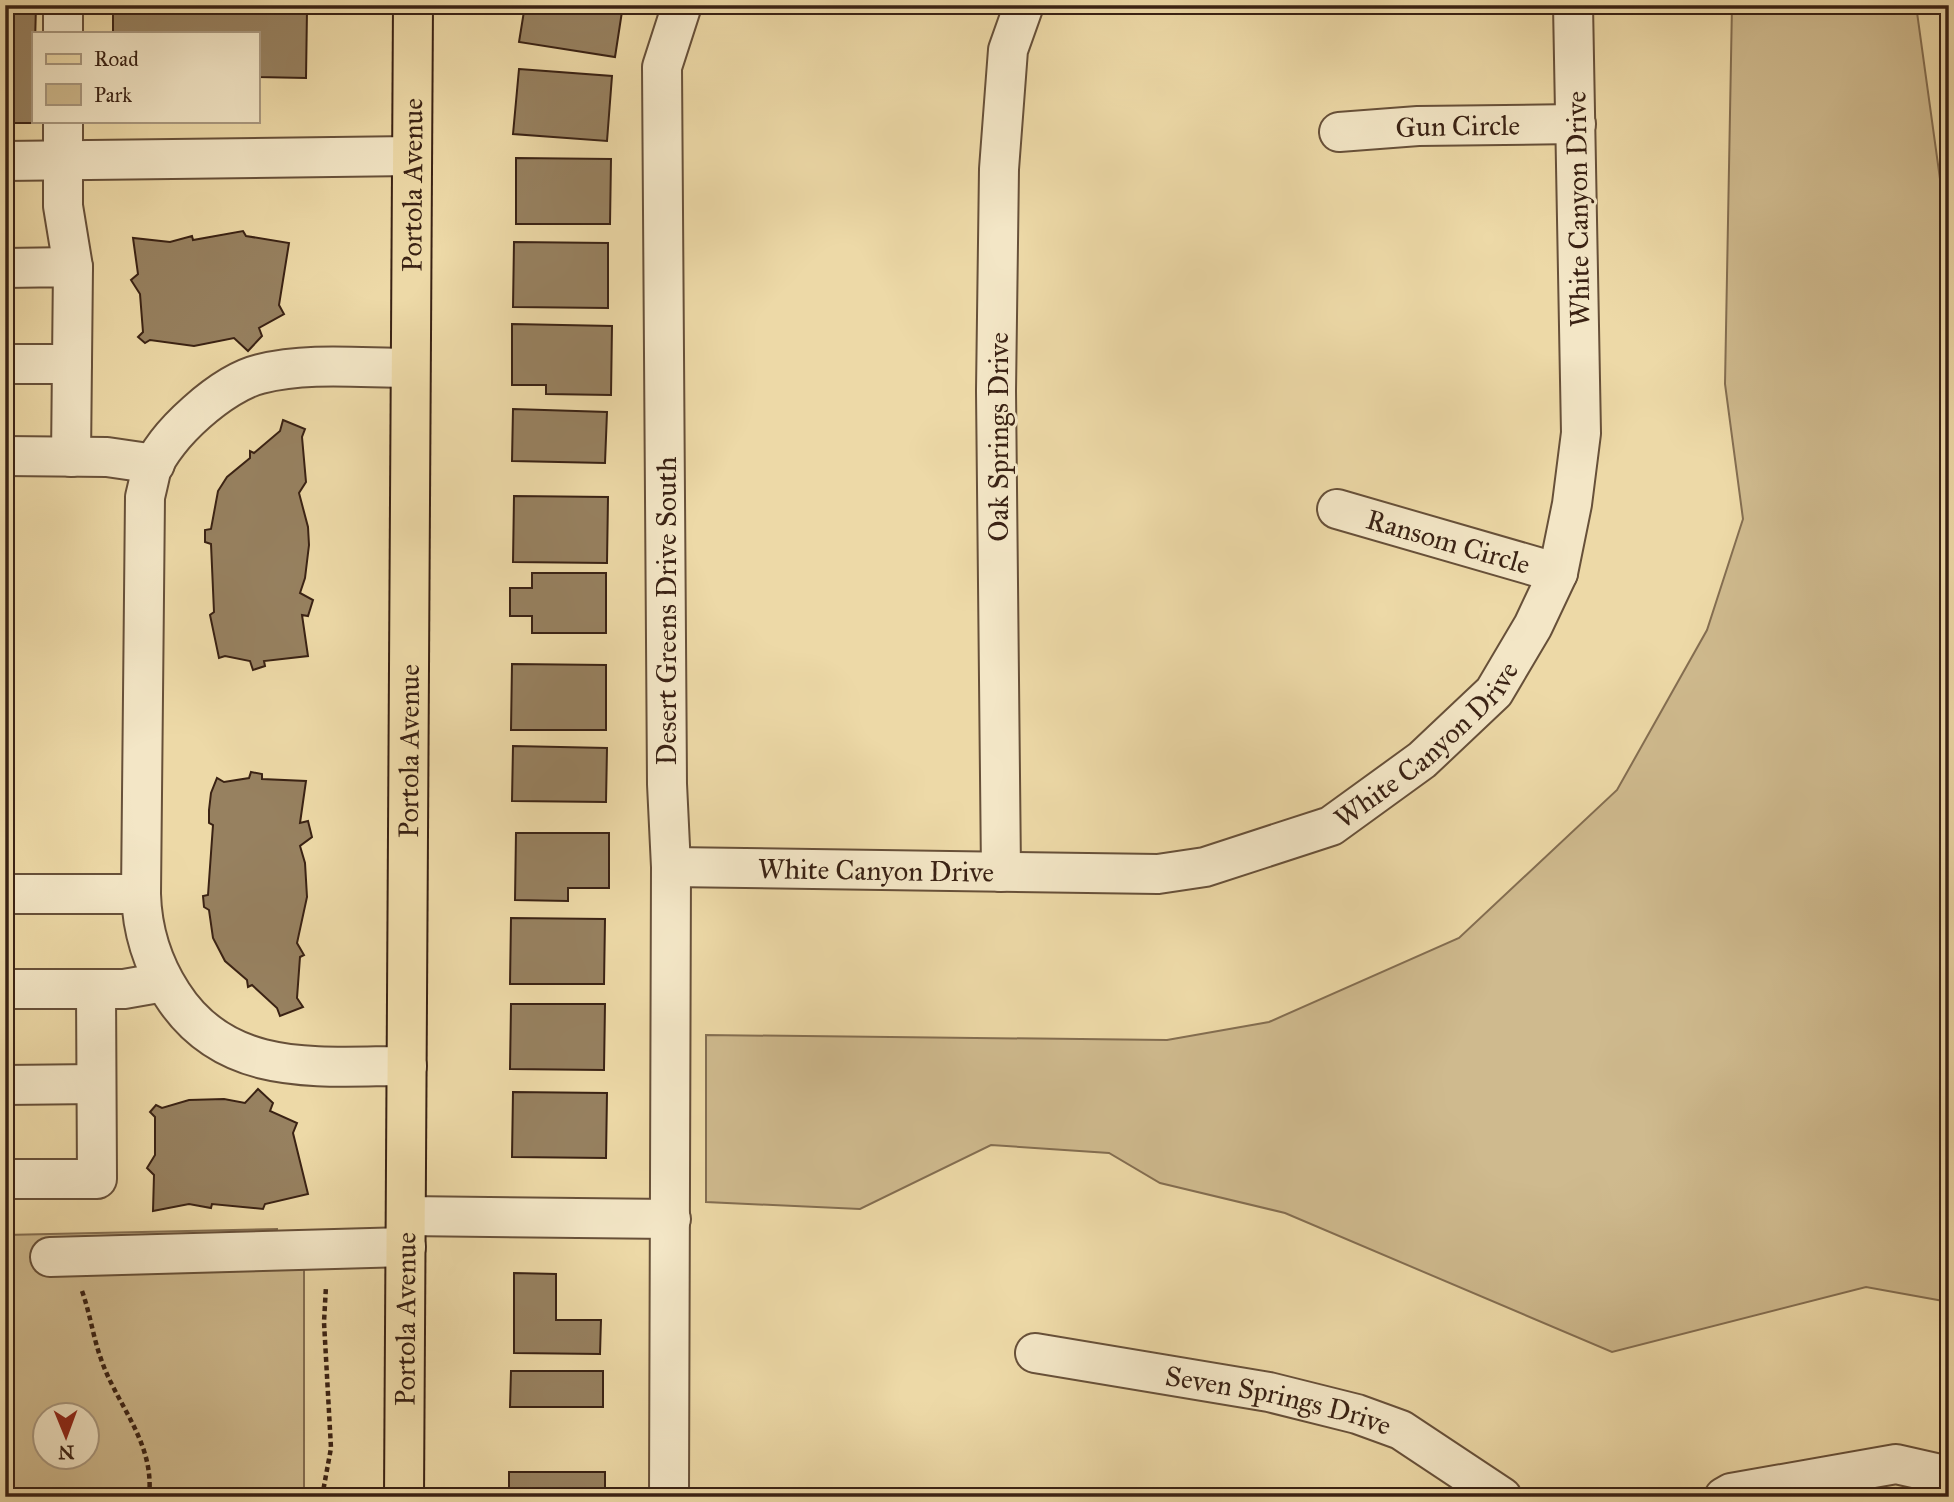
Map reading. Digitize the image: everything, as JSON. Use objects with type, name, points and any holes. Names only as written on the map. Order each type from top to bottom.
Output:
[{"type":"main road","name":"Portola Avenue","points":[[404,1497],[413,5]]},
{"type":"street","points":[[63,5],[63,32]]},
{"type":"street","name":"Desert Greens Drive South","points":[[668,1497],[671,867],[667,784],[662,67],[682,5]]},
{"type":"street","name":"Oak Springs Drive","points":[[1002,872],[996,391],[999,169],[1008,50],[1024,5]]},
{"type":"street","name":"White Canyon Drive","points":[[671,867],[1158,874],[1205,867],[1331,826],[1422,760],[1494,692],[1533,626],[1558,572],[1572,504],[1581,433],[1573,5]]},
{"type":"street","points":[[63,122],[63,206],[73,267],[71,457]]},
{"type":"street","name":"Gun Circle","points":[[1339,132],[1418,126],[1576,124]]},
{"type":"street","points":[[5,161],[412,156]]},
{"type":"street","points":[[5,268],[73,267]]},
{"type":"street","points":[[5,364],[72,363]]},
{"type":"street","points":[[407,1066],[296,1065],[253,1058],[220,1043],[186,1016],[164,982],[146,942],[141,894],[145,497],[155,464],[194,414],[227,390],[258,374],[294,369],[410,368]]},
{"type":"street","points":[[5,456],[71,457],[155,464]]},
{"type":"street","name":"Ransom Circle","points":[[1337,509],[1558,572]]},
{"type":"street","points":[[5,894],[141,894]]},
{"type":"street","points":[[5,989],[124,989],[164,982]]},
{"type":"street","points":[[5,1179],[97,1179],[96,990]]},
{"type":"street","points":[[5,1084],[96,1084]]},
{"type":"street","points":[[50,1257],[326,1248],[406,1231],[671,1219]]},
{"type":"street","name":"Seven Springs Drive","points":[[1035,1353],[1269,1392],[1357,1413],[1401,1430],[1502,1497]]},
{"type":"street","points":[[1724,1497],[1731,1493],[1896,1464],[1949,1476]]},
{"type":"path","points":[[322,1497],[331,1448],[324,1322],[326,1248]]},
{"type":"path","points":[[50,1257],[82,1291],[101,1361],[128,1410],[146,1457],[149,1497]]},
{"type":"green space","points":[[1732,5],[1916,5],[1949,244],[1949,1302],[1866,1287],[1612,1352],[1285,1213],[1160,1183],[1109,1153],[991,1145],[860,1209],[706,1202],[706,1035],[1167,1040],[1269,1022],[1459,938],[1617,790],[1707,630],[1743,519],[1725,384]]},
{"type":"green space","points":[[277,1229],[275,1269],[304,1268],[304,1497],[5,1497],[5,1235]]},
{"type":"building","points":[[5,5],[36,5],[35,32],[32,32],[32,122],[37,123],[5,123]]},
{"type":"building","points":[[159,5],[286,5],[285,10],[307,10],[306,78],[259,77],[259,32],[113,32],[113,10],[159,10]]},
{"type":"building","points":[[525,5],[623,5],[615,57],[519,42]]},
{"type":"building","points":[[519,69],[612,76],[607,141],[513,134]]},
{"type":"building","points":[[516,158],[611,159],[610,224],[516,224]]},
{"type":"building","points":[[243,231],[246,236],[289,243],[279,305],[284,314],[259,328],[262,336],[248,351],[234,338],[194,346],[150,340],[145,343],[138,337],[143,332],[140,294],[131,280],[138,274],[133,238],[170,242],[192,236],[193,240]]},
{"type":"building","points":[[514,242],[608,243],[608,308],[513,307]]},
{"type":"building","points":[[512,324],[612,326],[611,395],[546,394],[546,385],[512,385]]},
{"type":"building","points":[[513,409],[607,412],[605,463],[512,461]]},
{"type":"building","points":[[283,420],[305,429],[302,437],[306,482],[299,493],[308,527],[309,545],[305,578],[300,593],[313,600],[308,616],[302,615],[308,656],[264,661],[265,666],[253,670],[250,661],[225,656],[219,658],[210,615],[214,612],[211,544],[205,542],[205,530],[211,529],[218,491],[227,477],[250,458],[250,451],[254,453],[280,431]]},
{"type":"building","points":[[514,496],[608,497],[607,563],[513,562]]},
{"type":"building","points":[[532,573],[606,573],[606,633],[532,633],[532,616],[510,616],[510,588],[532,588]]},
{"type":"building","points":[[512,664],[606,665],[606,730],[511,730]]},
{"type":"building","points":[[513,746],[607,748],[606,802],[512,801]]},
{"type":"building","points":[[251,772],[262,774],[262,779],[306,781],[300,823],[308,821],[312,837],[300,846],[305,863],[307,897],[297,943],[304,955],[300,957],[297,998],[303,1007],[280,1016],[277,1008],[252,985],[248,987],[247,980],[225,961],[213,938],[209,910],[204,907],[203,896],[208,895],[213,825],[209,823],[211,793],[217,778],[224,782],[249,778]]},
{"type":"building","points":[[516,833],[609,833],[609,888],[568,888],[568,901],[515,900]]},
{"type":"building","points":[[511,918],[605,919],[604,984],[510,984]]},
{"type":"building","points":[[511,1004],[605,1004],[604,1070],[510,1069]]},
{"type":"building","points":[[258,1089],[273,1103],[270,1111],[297,1123],[293,1133],[308,1194],[265,1204],[263,1209],[212,1204],[211,1208],[189,1204],[153,1211],[154,1175],[147,1168],[155,1155],[155,1117],[150,1112],[156,1105],[162,1108],[189,1100],[224,1099],[245,1103]]},
{"type":"building","points":[[513,1092],[607,1093],[606,1158],[512,1157]]},
{"type":"building","points":[[514,1273],[556,1274],[556,1320],[601,1320],[600,1354],[514,1353]]},
{"type":"building","points":[[511,1371],[603,1371],[603,1407],[510,1407]]},
{"type":"building","points":[[509,1472],[605,1472],[605,1497],[509,1497]]}]
